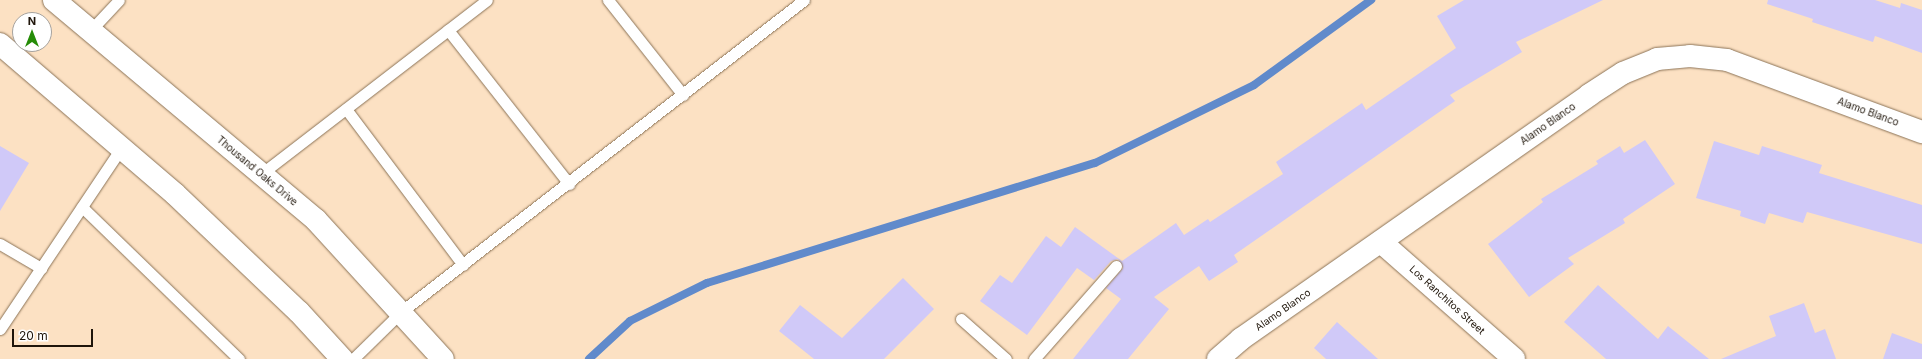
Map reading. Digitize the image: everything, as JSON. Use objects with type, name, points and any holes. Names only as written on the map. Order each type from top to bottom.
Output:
[{"type":"main road","name":"Thousand Oaks Drive","points":[[54,0],[316,220],[402,311],[443,359]]},
{"type":"main road","points":[[0,44],[121,148],[299,312],[342,359]]},
{"type":"main road","name":"Alamo Blanco","points":[[1218,359],[1241,339],[1589,95],[1623,73],[1657,59],[1690,56],[1727,60],[1922,132]]},
{"type":"main road","name":"Los Ranchitos Street","points":[[1381,242],[1514,359]]},
{"type":"lane","points":[[90,30],[119,0]]},
{"type":"lane","points":[[261,174],[487,0]]},
{"type":"lane","points":[[608,0],[683,95]]},
{"type":"lane","points":[[354,359],[402,311],[569,184],[804,0]]},
{"type":"lane","points":[[448,30],[569,184]]},
{"type":"lane","points":[[346,109],[463,265]]},
{"type":"lane","points":[[0,329],[121,148]]},
{"type":"lane","points":[[82,207],[239,359]]},
{"type":"lane","points":[[0,244],[41,268]]},
{"type":"lane","points":[[1034,359],[1116,266]]},
{"type":"lane","points":[[961,319],[1006,359]]},
{"type":"building","points":[[1464,0],[1603,0],[1516,42],[1522,52],[1450,95],[1455,101],[1234,255],[1238,262],[1209,281],[1199,266],[1154,297],[1169,309],[1128,359],[1073,359],[1121,299],[1106,288],[1123,268],[1118,259],[1111,261],[1094,280],[1077,268],[1027,335],[980,301],[1000,275],[1012,283],[1046,236],[1061,247],[1075,227],[1122,261],[1176,223],[1184,235],[1208,219],[1210,222],[1283,174],[1276,162],[1362,103],[1366,110],[1456,48],[1437,16]]},
{"type":"building","points":[[1768,0],[1875,0],[1900,8],[1901,3],[1922,10],[1922,53],[1875,36],[1873,42],[1812,22],[1813,19],[1767,4]]},
{"type":"building","points":[[1645,140],[1675,184],[1623,219],[1625,223],[1568,258],[1574,264],[1529,297],[1488,244],[1543,202],[1541,199],[1598,164],[1596,161],[1620,146],[1624,153]]},
{"type":"building","points":[[1714,141],[1759,155],[1762,146],[1822,165],[1819,173],[1922,205],[1922,244],[1807,212],[1803,223],[1769,213],[1765,224],[1740,216],[1741,211],[1696,198]]},
{"type":"building","points":[[0,146],[29,163],[0,211]]},
{"type":"building","points":[[903,278],[934,309],[884,359],[814,359],[779,331],[800,305],[842,338]]},
{"type":"building","points":[[1598,285],[1658,339],[1668,326],[1709,359],[1606,359],[1564,322]]},
{"type":"building","points":[[1804,303],[1815,333],[1825,329],[1836,359],[1721,359],[1776,336],[1769,316]]},
{"type":"building","points":[[1337,322],[1378,359],[1326,359],[1314,348]]},
{"type":"building","points":[[1892,333],[1922,344],[1922,359],[1883,359]]},
{"type":"waterway","points":[[589,359],[630,321],[707,283],[1095,163],[1254,85],[1371,0]]}]
